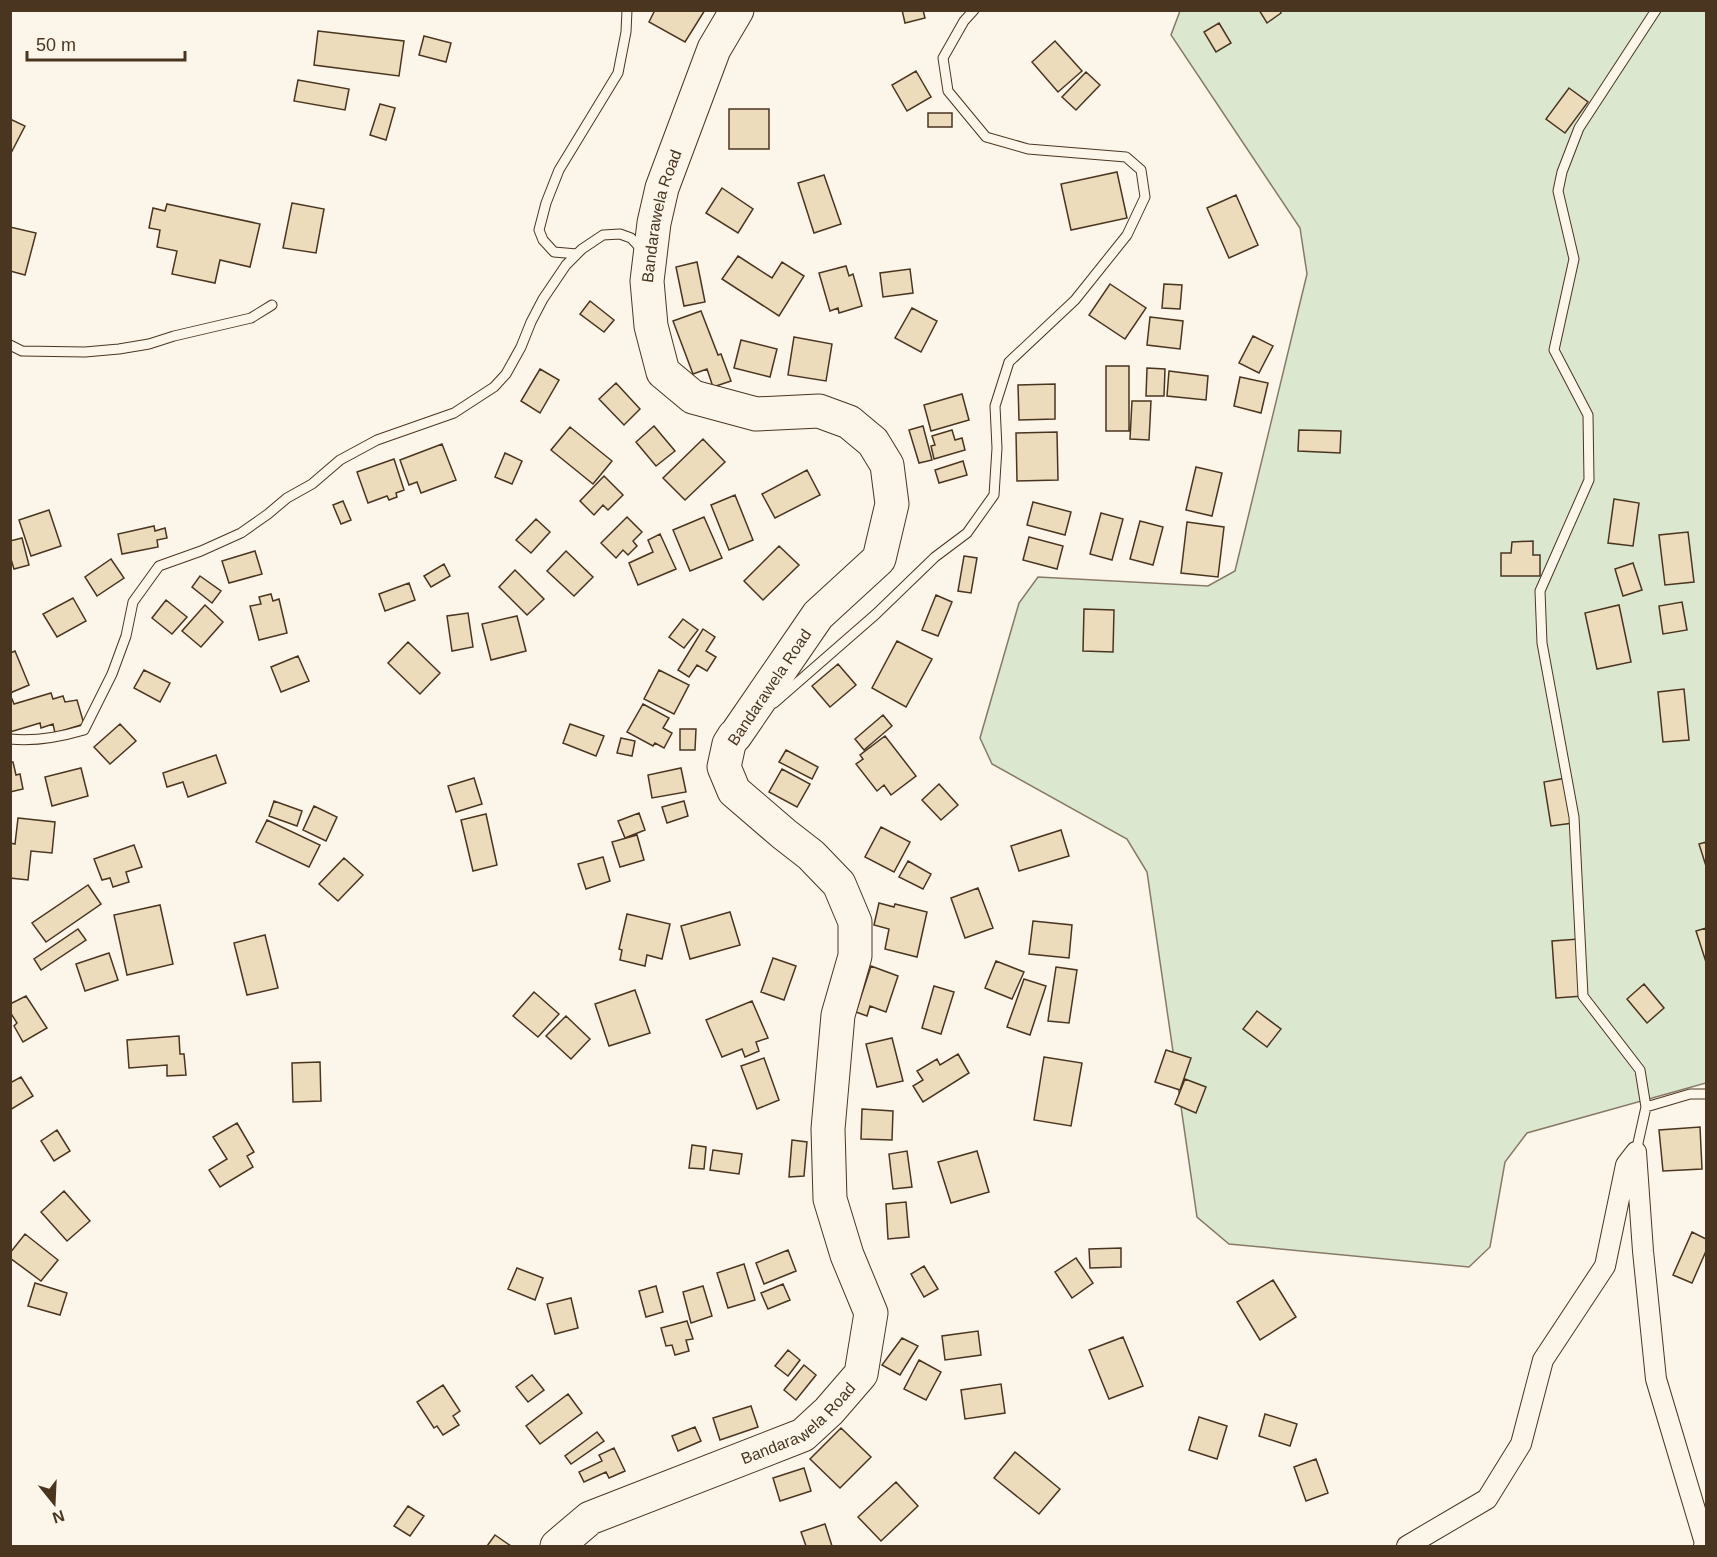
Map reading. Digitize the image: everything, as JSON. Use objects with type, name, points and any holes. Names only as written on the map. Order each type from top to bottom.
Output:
[{"type":"highway","name":"Bandarawela Road","points":[[557,1546],[590,1518],[803,1435],[829,1411],[861,1374],[871,1313],[847,1256],[830,1199],[828,1130],[838,1015],[855,956],[855,922],[839,884],[811,855],[734,791],[724,766],[729,744],[734,735],[818,615],[879,559],[892,504],[887,465],[873,442],[849,422],[819,411],[756,414],[693,397],[663,372],[651,326],[647,281],[654,223],[662,188],[714,49],[737,10]]},
{"type":"street","points":[[1407,1546],[1487,1499],[1521,1444],[1543,1360],[1605,1266],[1626,1164],[1636,1152]]},
{"type":"street","points":[[1636,1152],[1656,1379],[1704,1546]]},
{"type":"lane","points":[[577,254],[554,252],[543,240],[539,230],[546,203],[559,170],[618,73],[626,32],[627,10]]},
{"type":"lane","points":[[735,736],[876,614],[935,557],[968,533],[994,495],[997,448],[995,406],[1009,362],[1075,300],[1127,235],[1145,197],[1141,170],[1126,157],[1028,149],[986,137],[948,92],[943,58],[964,21],[974,10]]},
{"type":"lane","points":[[1636,1152],[1646,1107],[1640,1070],[1583,996],[1574,817],[1542,643],[1540,591],[1589,480],[1588,415],[1554,350],[1574,259],[1558,191],[1562,172],[1579,128],[1656,10]]},
{"type":"lane","points":[[10,739],[26,741],[45,739],[84,730],[112,674],[126,636],[134,602],[159,566],[241,533],[287,498],[312,483],[340,460],[376,440],[454,412],[494,387],[506,374],[521,348],[543,299],[566,265],[582,249],[603,236],[620,234],[631,238],[641,248],[649,264]]},
{"type":"lane","points":[[10,345],[22,351],[85,352],[119,349],[149,344],[251,318],[272,305]]},
{"type":"lane","points":[[1646,1107],[1690,1094],[1707,1094]]},
{"type":"green space","points":[[1180,11],[1706,11],[1706,1083],[1527,1133],[1505,1162],[1490,1247],[1469,1267],[1229,1244],[1197,1217],[1147,872],[1127,839],[992,764],[980,738],[1019,603],[1038,577],[1208,586],[1235,571],[1307,274],[1300,228],[1171,35]]},
{"type":"building","points":[[655,10],[705,10],[685,42],[649,22]]},
{"type":"building","points":[[902,10],[923,10],[925,18],[905,23]]},
{"type":"building","points":[[1259,10],[1280,10],[1281,13],[1267,23]]},
{"type":"building","points":[[1219,23],[1231,43],[1216,52],[1204,32]]},
{"type":"building","points":[[318,31],[404,41],[399,76],[314,65]]},
{"type":"building","points":[[424,36],[451,43],[446,62],[419,55]]},
{"type":"building","points":[[1055,41],[1082,71],[1058,92],[1032,62]]},
{"type":"building","points":[[916,71],[931,97],[907,111],[892,85]]},
{"type":"building","points":[[1086,72],[1100,85],[1076,110],[1062,97]]},
{"type":"building","points":[[298,80],[349,89],[345,110],[294,101]]},
{"type":"building","points":[[1569,88],[1588,102],[1565,133],[1546,119]]},
{"type":"building","points":[[380,104],[395,108],[386,140],[370,135]]},
{"type":"building","points":[[729,109],[769,109],[769,149],[729,149]]},
{"type":"building","points":[[928,113],[952,113],[952,127],[928,127]]},
{"type":"building","points":[[10,119],[25,126],[10,155]]},
{"type":"building","points":[[1117,172],[1127,218],[1071,230],[1061,184]]},
{"type":"building","points":[[824,175],[841,224],[814,233],[798,183]]},
{"type":"building","points":[[722,188],[753,209],[738,233],[706,213]]},
{"type":"building","points":[[1236,195],[1258,245],[1229,258],[1207,208]]},
{"type":"building","points":[[292,203],[324,209],[316,253],[283,248]]},
{"type":"building","points":[[167,204],[260,224],[250,267],[220,260],[215,283],[172,274],[177,251],[157,247],[160,230],[149,228],[153,208],[165,211]]},
{"type":"building","points":[[10,227],[36,233],[25,275],[10,271]]},
{"type":"building","points":[[738,256],[772,278],[782,262],[804,276],[779,316],[722,279]]},
{"type":"building","points":[[697,262],[705,302],[684,306],[676,267]]},
{"type":"building","points":[[846,266],[849,276],[853,274],[862,306],[839,313],[838,308],[830,311],[819,273]]},
{"type":"building","points":[[910,269],[913,293],[883,297],[880,273]]},
{"type":"building","points":[[1110,284],[1146,308],[1125,339],[1089,315]]},
{"type":"building","points":[[1164,284],[1182,285],[1180,309],[1162,308]]},
{"type":"building","points":[[590,301],[614,320],[604,332],[580,314]]},
{"type":"building","points":[[912,308],[937,321],[921,352],[895,338]]},
{"type":"building","points":[[701,311],[731,381],[713,387],[707,369],[693,374],[673,321]]},
{"type":"building","points":[[1150,317],[1183,321],[1180,349],[1147,345]]},
{"type":"building","points":[[1253,336],[1273,346],[1259,373],[1239,363]]},
{"type":"building","points":[[794,337],[832,344],[826,381],[788,375]]},
{"type":"building","points":[[741,340],[777,349],[770,377],[734,368]]},
{"type":"building","points":[[1106,366],[1129,366],[1129,431],[1106,431]]},
{"type":"building","points":[[1147,368],[1165,369],[1164,396],[1146,396]]},
{"type":"building","points":[[540,369],[559,380],[540,413],[521,401]]},
{"type":"building","points":[[1169,371],[1208,376],[1206,400],[1167,396]]},
{"type":"building","points":[[1240,377],[1268,383],[1261,413],[1234,406]]},
{"type":"building","points":[[616,383],[640,409],[624,425],[599,399]]},
{"type":"building","points":[[1055,384],[1055,419],[1019,420],[1018,385]]},
{"type":"building","points":[[962,394],[969,420],[931,431],[924,405]]},
{"type":"building","points":[[1132,401],[1151,401],[1149,440],[1130,439]]},
{"type":"building","points":[[654,426],[675,451],[656,466],[636,442]]},
{"type":"building","points":[[923,426],[932,460],[919,463],[909,430]]},
{"type":"building","points":[[570,427],[612,461],[593,484],[551,450]]},
{"type":"building","points":[[952,430],[955,440],[962,438],[965,450],[934,459],[931,446],[935,445],[932,436]]},
{"type":"building","points":[[1299,430],[1341,431],[1340,453],[1298,451]]},
{"type":"building","points":[[1057,432],[1058,480],[1017,481],[1016,433]]},
{"type":"building","points":[[703,439],[725,462],[685,500],[663,478]]},
{"type":"building","points":[[442,444],[456,480],[421,493],[417,482],[409,485],[400,460]]},
{"type":"building","points":[[505,453],[522,461],[512,484],[495,477]]},
{"type":"building","points":[[394,459],[404,490],[396,493],[397,497],[389,500],[387,496],[368,503],[357,472]]},
{"type":"building","points":[[963,461],[967,475],[939,483],[935,470]]},
{"type":"building","points":[[1196,467],[1222,473],[1212,516],[1186,510]]},
{"type":"building","points":[[807,470],[820,495],[775,518],[762,494]]},
{"type":"building","points":[[604,476],[623,495],[608,510],[603,505],[594,515],[580,501]]},
{"type":"building","points":[[735,495],[753,540],[729,550],[711,505]]},
{"type":"building","points":[[1614,499],[1639,503],[1633,546],[1608,543]]},
{"type":"building","points":[[343,501],[351,520],[341,524],[333,505]]},
{"type":"building","points":[[1033,502],[1071,512],[1065,535],[1027,525]]},
{"type":"building","points":[[49,510],[61,546],[31,556],[19,520]]},
{"type":"building","points":[[1101,513],[1123,519],[1112,560],[1090,554]]},
{"type":"building","points":[[627,517],[642,532],[633,541],[637,546],[628,555],[623,550],[616,558],[601,543]]},
{"type":"building","points":[[704,517],[722,558],[690,571],[673,530]]},
{"type":"building","points":[[536,519],[550,532],[531,553],[516,540]]},
{"type":"building","points":[[1140,521],[1163,527],[1153,565],[1130,559]]},
{"type":"building","points":[[1187,522],[1224,527],[1218,577],[1181,573]]},
{"type":"building","points":[[154,526],[155,531],[165,528],[167,538],[157,540],[158,547],[122,554],[118,534]]},
{"type":"building","points":[[1688,532],[1694,582],[1665,585],[1659,535]]},
{"type":"building","points":[[660,534],[676,569],[638,585],[629,563],[653,552],[648,540]]},
{"type":"building","points":[[1029,537],[1063,546],[1057,569],[1023,560]]},
{"type":"building","points":[[22,538],[29,565],[14,569],[10,556],[10,541]]},
{"type":"building","points":[[1533,541],[1533,555],[1540,555],[1540,576],[1501,576],[1501,553],[1511,553],[1512,542]]},
{"type":"building","points":[[779,546],[799,565],[763,600],[744,581]]},
{"type":"building","points":[[255,551],[262,574],[229,583],[222,561]]},
{"type":"building","points":[[566,551],[593,577],[574,596],[547,571]]},
{"type":"building","points":[[964,556],[977,558],[971,593],[958,591]]},
{"type":"building","points":[[111,559],[124,578],[97,596],[85,577]]},
{"type":"building","points":[[1633,563],[1642,590],[1623,596],[1615,569]]},
{"type":"building","points":[[444,564],[450,576],[431,587],[424,576]]},
{"type":"building","points":[[515,570],[544,599],[527,615],[499,587]]},
{"type":"building","points":[[200,576],[221,591],[212,603],[192,587]]},
{"type":"building","points":[[409,583],[415,600],[385,611],[379,594]]},
{"type":"building","points":[[271,594],[273,601],[279,599],[287,633],[259,640],[250,606],[261,604],[259,597]]},
{"type":"building","points":[[936,595],[952,602],[938,636],[922,630]]},
{"type":"building","points":[[73,598],[86,621],[57,637],[43,614]]},
{"type":"building","points":[[166,600],[187,617],[172,634],[152,618]]},
{"type":"building","points":[[1682,602],[1687,630],[1663,634],[1659,606]]},
{"type":"building","points":[[205,605],[223,622],[201,647],[182,631]]},
{"type":"building","points":[[1619,605],[1631,662],[1597,669],[1585,613]]},
{"type":"building","points":[[1084,609],[1114,610],[1113,652],[1083,651]]},
{"type":"building","points":[[468,613],[473,647],[452,651],[447,616]]},
{"type":"building","points":[[517,616],[526,651],[491,660],[482,624]]},
{"type":"building","points":[[683,619],[698,630],[684,648],[669,637]]},
{"type":"building","points":[[703,629],[715,637],[706,651],[716,657],[707,671],[697,665],[689,677],[678,670]]},
{"type":"building","points":[[897,641],[932,659],[906,707],[872,688]]},
{"type":"building","points":[[408,642],[440,673],[420,694],[388,663]]},
{"type":"building","points":[[15,651],[29,685],[10,693],[10,653]]},
{"type":"building","points":[[298,656],[309,681],[281,692],[271,667]]},
{"type":"building","points":[[838,664],[856,685],[830,707],[812,686]]},
{"type":"building","points":[[144,670],[170,683],[160,702],[134,688]]},
{"type":"building","points":[[659,670],[689,685],[674,714],[644,699]]},
{"type":"building","points":[[1684,689],[1689,740],[1663,742],[1658,692]]},
{"type":"building","points":[[51,693],[53,699],[63,696],[65,702],[77,700],[84,724],[55,733],[53,724],[41,728],[40,723],[10,732],[10,700],[12,699],[14,704]]},
{"type":"building","points":[[643,704],[669,718],[663,728],[672,733],[664,748],[655,743],[653,746],[627,732]]},
{"type":"building","points":[[883,715],[892,726],[864,750],[855,739]]},
{"type":"building","points":[[120,724],[136,741],[110,764],[94,747]]},
{"type":"building","points":[[570,724],[604,736],[596,756],[563,743]]},
{"type":"building","points":[[680,729],[696,729],[695,750],[680,750]]},
{"type":"building","points":[[885,736],[916,776],[891,795],[884,785],[877,791],[856,764],[863,759],[860,755]]},
{"type":"building","points":[[621,738],[635,741],[632,756],[617,753]]},
{"type":"building","points":[[786,750],[818,767],[812,779],[779,762]]},
{"type":"building","points":[[216,755],[226,783],[188,797],[183,782],[167,787],[163,773]]},
{"type":"building","points":[[10,762],[13,762],[16,775],[20,774],[23,789],[10,792]]},
{"type":"building","points":[[81,768],[88,796],[52,806],[45,777]]},
{"type":"building","points":[[681,768],[686,792],[652,798],[648,775]]},
{"type":"building","points":[[782,769],[810,784],[797,807],[769,792]]},
{"type":"building","points":[[474,778],[482,804],[456,812],[448,786]]},
{"type":"building","points":[[1566,778],[1573,823],[1551,826],[1544,782]]},
{"type":"building","points":[[939,784],[958,805],[941,820],[922,800]]},
{"type":"building","points":[[274,801],[302,811],[297,826],[269,816]]},
{"type":"building","points":[[684,801],[688,816],[667,823],[662,807]]},
{"type":"building","points":[[314,806],[337,817],[326,841],[303,830]]},
{"type":"building","points":[[639,813],[645,830],[625,838],[618,821]]},
{"type":"building","points":[[486,814],[497,865],[473,871],[461,820]]},
{"type":"building","points":[[18,818],[55,822],[52,853],[31,851],[28,880],[10,878],[10,843],[15,844]]},
{"type":"building","points":[[267,820],[320,845],[309,867],[256,842]]},
{"type":"building","points":[[881,827],[910,842],[894,872],[865,857]]},
{"type":"building","points":[[1061,830],[1069,856],[1019,871],[1011,846]]},
{"type":"building","points":[[637,835],[644,860],[620,867],[612,842]]},
{"type":"building","points":[[1706,842],[1706,866],[1699,844]]},
{"type":"building","points":[[134,845],[142,867],[126,872],[129,882],[113,887],[110,878],[102,880],[94,859]]},
{"type":"building","points":[[603,857],[610,881],[586,889],[578,864]]},
{"type":"building","points":[[344,858],[363,875],[338,901],[319,884]]},
{"type":"building","points":[[908,861],[931,874],[923,889],[899,877]]},
{"type":"building","points":[[88,885],[101,904],[46,942],[32,923]]},
{"type":"building","points":[[978,888],[993,928],[965,938],[951,898]]},
{"type":"building","points":[[879,903],[894,907],[895,904],[927,912],[917,957],[885,949],[889,929],[874,925]]},
{"type":"building","points":[[160,905],[173,964],[127,975],[114,915]]},
{"type":"building","points":[[730,912],[740,945],[690,959],[681,926]]},
{"type":"building","points":[[627,914],[670,924],[662,959],[647,955],[645,966],[620,960],[622,950],[619,949]]},
{"type":"building","points":[[1033,921],[1072,925],[1069,958],[1029,954]]},
{"type":"building","points":[[1706,928],[1706,962],[1696,931]]},
{"type":"building","points":[[78,929],[86,940],[41,970],[34,959]]},
{"type":"building","points":[[265,935],[278,988],[247,995],[234,943]]},
{"type":"building","points":[[1579,939],[1583,996],[1556,998],[1552,941]]},
{"type":"building","points":[[109,953],[118,980],[85,991],[76,964]]},
{"type":"building","points":[[773,958],[796,966],[784,1000],[761,992]]},
{"type":"building","points":[[996,961],[1024,972],[1012,999],[985,988]]},
{"type":"building","points":[[871,966],[898,976],[886,1012],[870,1006],[867,1016],[856,1012]]},
{"type":"building","points":[[1056,967],[1077,970],[1069,1023],[1048,1021]]},
{"type":"building","points":[[1024,979],[1046,986],[1030,1035],[1007,1027]]},
{"type":"building","points":[[1644,984],[1664,1008],[1647,1023],[1627,999]]},
{"type":"building","points":[[934,986],[954,992],[941,1034],[922,1028]]},
{"type":"building","points":[[635,990],[650,1033],[609,1046],[595,1004]]},
{"type":"building","points":[[534,992],[559,1014],[538,1037],[513,1016]]},
{"type":"building","points":[[26,996],[47,1028],[23,1042],[14,1026],[17,1023],[10,1012],[10,1004]]},
{"type":"building","points":[[752,1001],[768,1038],[756,1042],[759,1051],[745,1057],[742,1049],[722,1057],[706,1020]]},
{"type":"building","points":[[1257,1011],[1281,1029],[1267,1047],[1243,1029]]},
{"type":"building","points":[[566,1016],[590,1039],[571,1059],[546,1036]]},
{"type":"building","points":[[179,1036],[180,1054],[184,1054],[186,1075],[167,1076],[167,1065],[129,1068],[127,1040]]},
{"type":"building","points":[[892,1038],[903,1081],[877,1087],[866,1044]]},
{"type":"building","points":[[1166,1050],[1191,1058],[1180,1090],[1155,1082]]},
{"type":"building","points":[[958,1054],[969,1073],[923,1102],[913,1086],[923,1080],[917,1071],[937,1059],[940,1065]]},
{"type":"building","points":[[1044,1057],[1082,1063],[1071,1126],[1034,1120]]},
{"type":"building","points":[[764,1058],[779,1100],[757,1109],[741,1066]]},
{"type":"building","points":[[320,1062],[321,1101],[293,1102],[292,1063]]},
{"type":"building","points":[[21,1077],[33,1096],[10,1110],[10,1083]]},
{"type":"building","points":[[1185,1079],[1206,1087],[1196,1113],[1175,1104]]},
{"type":"building","points":[[862,1109],[893,1111],[892,1140],[861,1139]]},
{"type":"building","points":[[237,1123],[254,1152],[247,1156],[253,1167],[220,1187],[209,1170],[227,1159],[213,1137]]},
{"type":"building","points":[[1700,1127],[1702,1169],[1663,1171],[1659,1130]]},
{"type":"building","points":[[57,1130],[70,1151],[54,1161],[41,1141]]},
{"type":"building","points":[[792,1140],[807,1142],[804,1176],[789,1177]]},
{"type":"building","points":[[692,1145],[706,1147],[704,1169],[689,1168]]},
{"type":"building","points":[[713,1150],[742,1154],[739,1174],[710,1170]]},
{"type":"building","points":[[907,1151],[912,1187],[893,1189],[889,1154]]},
{"type":"building","points":[[977,1151],[989,1192],[951,1203],[938,1162]]},
{"type":"building","points":[[64,1191],[90,1221],[67,1241],[41,1212]]},
{"type":"building","points":[[906,1202],[909,1237],[888,1239],[886,1204]]},
{"type":"building","points":[[1692,1232],[1706,1239],[1706,1251],[1692,1283],[1673,1275]]},
{"type":"building","points":[[25,1234],[58,1260],[41,1281],[10,1258],[10,1253]]},
{"type":"building","points":[[1121,1248],[1121,1267],[1090,1268],[1089,1249]]},
{"type":"building","points":[[788,1250],[796,1271],[764,1284],[756,1263]]},
{"type":"building","points":[[1076,1258],[1093,1283],[1072,1298],[1055,1272]]},
{"type":"building","points":[[744,1264],[755,1300],[728,1308],[717,1273]]},
{"type":"building","points":[[924,1266],[938,1289],[924,1297],[911,1274]]},
{"type":"building","points":[[517,1268],[543,1278],[535,1300],[508,1289]]},
{"type":"building","points":[[1273,1280],[1296,1317],[1260,1340],[1237,1302]]},
{"type":"building","points":[[35,1283],[67,1293],[60,1315],[28,1306]]},
{"type":"building","points":[[783,1284],[790,1300],[768,1309],[761,1293]]},
{"type":"building","points":[[656,1286],[663,1312],[646,1317],[639,1291]]},
{"type":"building","points":[[703,1286],[712,1316],[691,1323],[683,1292]]},
{"type":"building","points":[[571,1298],[578,1328],[555,1334],[547,1304]]},
{"type":"building","points":[[687,1321],[693,1339],[686,1340],[689,1351],[675,1355],[672,1345],[666,1346],[661,1328]]},
{"type":"building","points":[[978,1331],[981,1355],[945,1360],[942,1336]]},
{"type":"building","points":[[1123,1337],[1143,1386],[1109,1399],[1089,1350]]},
{"type":"building","points":[[902,1338],[918,1346],[900,1375],[882,1365]]},
{"type":"building","points":[[788,1350],[800,1360],[788,1376],[775,1366]]},
{"type":"building","points":[[919,1360],[941,1372],[926,1400],[904,1389]]},
{"type":"building","points":[[804,1365],[816,1375],[796,1400],[784,1390]]},
{"type":"building","points":[[532,1375],[544,1390],[528,1402],[516,1387]]},
{"type":"building","points":[[1001,1384],[1005,1413],[965,1419],[961,1390]]},
{"type":"building","points":[[443,1385],[460,1411],[453,1416],[459,1425],[443,1435],[437,1426],[434,1428],[417,1402]]},
{"type":"building","points":[[568,1394],[582,1413],[540,1444],[526,1426]]},
{"type":"building","points":[[751,1406],[758,1427],[720,1440],[713,1418]]},
{"type":"building","points":[[1265,1414],[1297,1424],[1290,1446],[1259,1436]]},
{"type":"building","points":[[1199,1417],[1227,1426],[1217,1459],[1189,1450]]},
{"type":"building","points":[[695,1427],[701,1441],[678,1451],[672,1436]]},
{"type":"building","points":[[841,1428],[871,1457],[840,1488],[810,1459]]},
{"type":"building","points":[[597,1432],[604,1441],[571,1464],[565,1456]]},
{"type":"building","points":[[614,1448],[625,1471],[609,1478],[606,1472],[584,1482],[579,1472],[602,1461],[599,1455]]},
{"type":"building","points":[[1015,1452],[1060,1489],[1039,1514],[994,1478]]},
{"type":"building","points":[[1316,1459],[1328,1493],[1306,1501],[1294,1467]]},
{"type":"building","points":[[804,1468],[811,1491],[780,1501],[773,1478]]},
{"type":"building","points":[[896,1482],[918,1506],[881,1541],[858,1517]]},
{"type":"building","points":[[408,1506],[424,1516],[410,1536],[394,1526]]},
{"type":"building","points":[[825,1524],[832,1546],[806,1546],[801,1532]]},
{"type":"building","points":[[495,1535],[511,1546],[487,1546]]}]
